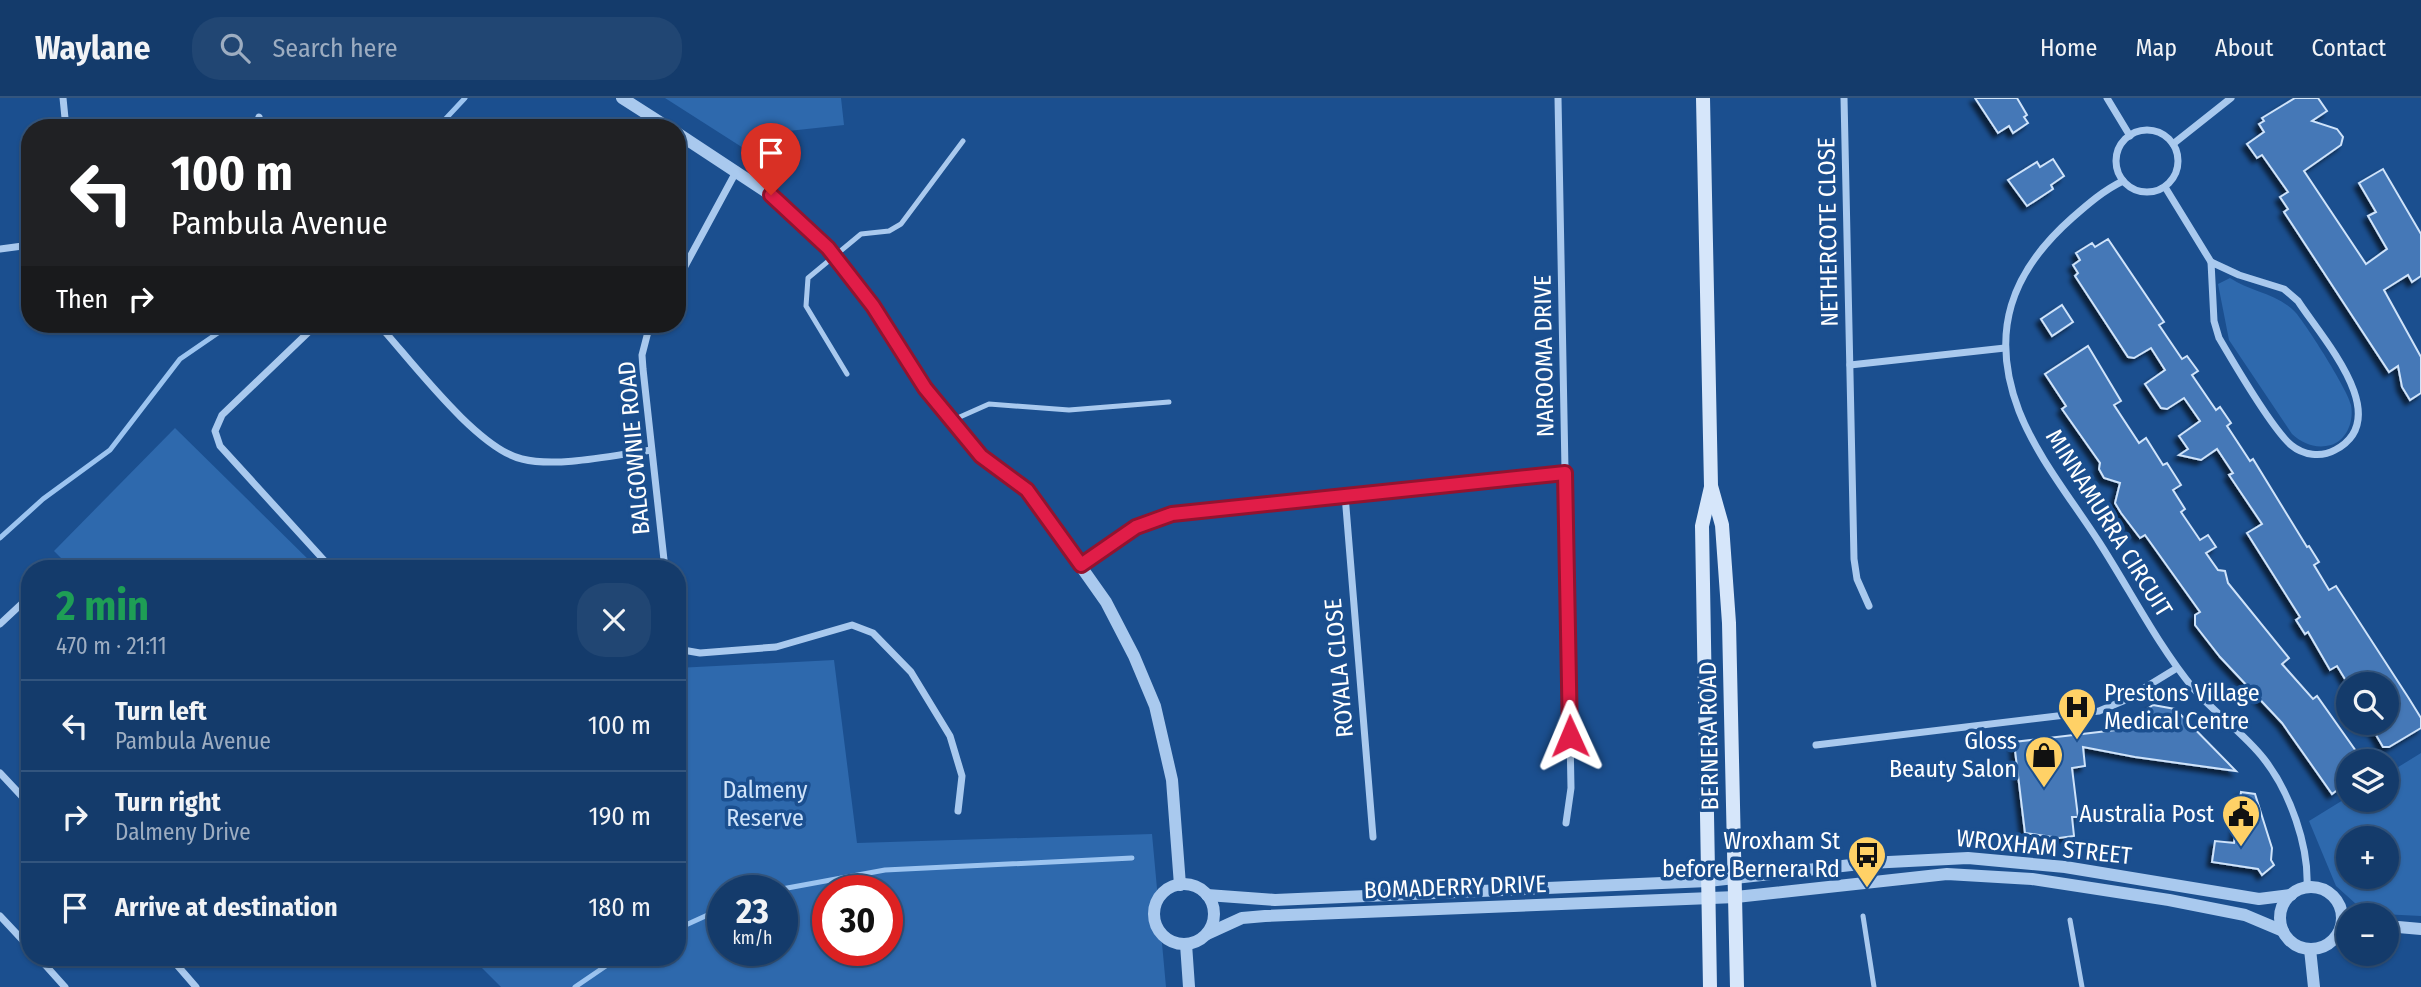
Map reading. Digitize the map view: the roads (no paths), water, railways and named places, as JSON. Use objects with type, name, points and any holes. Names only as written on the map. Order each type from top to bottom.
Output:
[{"type":"main road","name":"BERNERA ROAD","points":[[1703,98],[1711,485],[1721,525],[1729,623],[1737,987]]},
{"type":"main road","name":"BERNERA ROAD","points":[[1710,987],[1702,526],[1711,485]]},
{"type":"street","points":[[62,98],[65,119]]},
{"type":"street","points":[[622,98],[655,119]]},
{"type":"street","name":"NAROOMA DRIVE","points":[[1558,98],[1571,788],[1566,823]]},
{"type":"street","name":"NETHERCOTE CLOSE","points":[[1844,98],[1854,559],[1857,579],[1868,606]]},
{"type":"street","points":[[2107,98],[2130,136]]},
{"type":"street","points":[[2173,144],[2231,98]]},
{"type":"street","points":[[2141,131],[2154,131],[2173,144],[2178,159],[2175,175],[2165,187],[2150,192],[2135,190],[2123,181],[2117,156],[2130,136],[2141,131]]},
{"type":"street","points":[[686,139],[737,170],[791,212],[834,255],[873,306],[925,388],[990,465],[1027,490],[1081,565],[1123,632],[1155,706],[1172,780],[1180,885]]},
{"type":"street","points":[[686,264],[737,170]]},
{"type":"street","name":"MINNAMURRA CIRCUIT","points":[[2123,181],[2087,205],[2031,260],[2013,300],[2005,348],[2009,381],[2029,432],[2178,668],[2208,705],[2264,759],[2278,782],[2301,840],[2308,866],[2307,887]]},
{"type":"street","points":[[2165,187],[2211,262],[2214,321],[2219,338],[2287,442],[2308,454],[2320,455],[2344,445],[2356,430],[2359,400],[2298,301],[2284,289],[2239,275],[2211,262]]},
{"type":"street","points":[[0,249],[21,246]]},
{"type":"street","points":[[308,333],[222,415],[215,430],[220,446],[324,560]]},
{"type":"street","points":[[386,333],[482,439],[506,454],[520,459],[548,461],[651,450]]},
{"type":"street","name":"BALGOWNIE ROAD","points":[[648,333],[642,355],[664,560]]},
{"type":"street","points":[[1850,365],[2005,348]]},
{"type":"street","points":[[1081,565],[1124,534],[1159,517],[1188,511],[1565,473]]},
{"type":"street","name":"ROYALA CLOSE","points":[[1345,495],[1373,837]]},
{"type":"street","points":[[0,624],[21,604]]},
{"type":"street","points":[[686,651],[700,653],[776,647],[852,625],[873,633],[911,672],[950,736],[962,776],[958,811]]},
{"type":"street","points":[[1816,745],[2099,711],[2123,701],[2178,668]]},
{"type":"street","points":[[0,772],[21,795]]},
{"type":"street","name":"WROXHAM STREET","points":[[1708,881],[1882,862],[1968,858],[2065,867],[2259,899],[2291,894]]},
{"type":"street","name":"WROXHAM STREET","points":[[1709,898],[1921,874],[1969,875],[2032,880],[2169,900],[2245,915],[2283,931]]},
{"type":"street","name":"BOMADERRY DRIVE","points":[[1207,895],[1275,900],[1708,881]]},
{"type":"street","points":[[1180,885],[1192,885],[1207,895],[1214,917],[1207,933],[1185,944],[1164,937],[1154,916],[1156,904],[1163,893],[1180,885]]},
{"type":"street","points":[[2336,934],[2318,948],[2310,949],[2294,944],[2283,931],[2280,911],[2291,894],[2307,887],[2326,891],[2338,903]]},
{"type":"street","name":"BOMADERRY DRIVE","points":[[1207,933],[1242,918],[1265,916],[1709,898]]},
{"type":"street","points":[[0,916],[21,938]]},
{"type":"street","points":[[2399,927],[2421,929]]},
{"type":"street","points":[[1185,944],[1189,987]]},
{"type":"street","points":[[2310,949],[2314,987]]},
{"type":"street","points":[[46,966],[65,987]]},
{"type":"street","points":[[178,966],[196,987]]},
{"type":"lane","points":[[847,374],[806,306],[808,278],[861,234],[888,231],[901,224],[964,141]]},
{"type":"lane","points":[[952,420],[989,404],[1076,410],[1169,402]]},
{"type":"lane","points":[[1863,916],[1874,987]]},
{"type":"lane","points":[[2070,920],[2082,987]]},
{"type":"waterway","points":[[445,119],[465,98]]},
{"type":"waterway","points":[[0,538],[43,499],[110,450],[180,359],[218,333]]},
{"type":"waterway","points":[[798,886],[885,870],[1132,858]]},
{"type":"waterway","points":[[686,925],[707,915]]},
{"type":"waterway","points":[[575,987],[606,966]]},
{"type":"place","name":"Prestons Village Medical Centre","points":[[2077,741]]},
{"type":"place","name":"Gloss Beauty Salon","points":[[2044,789]]},
{"type":"place","name":"Australia Post","points":[[2241,848]]},
{"type":"place","name":"Wroxham St before Bernera Rd","points":[[1867,889]]},
{"type":"park label","name":"Dalmeny Reserve","points":[[765,804]]}]
